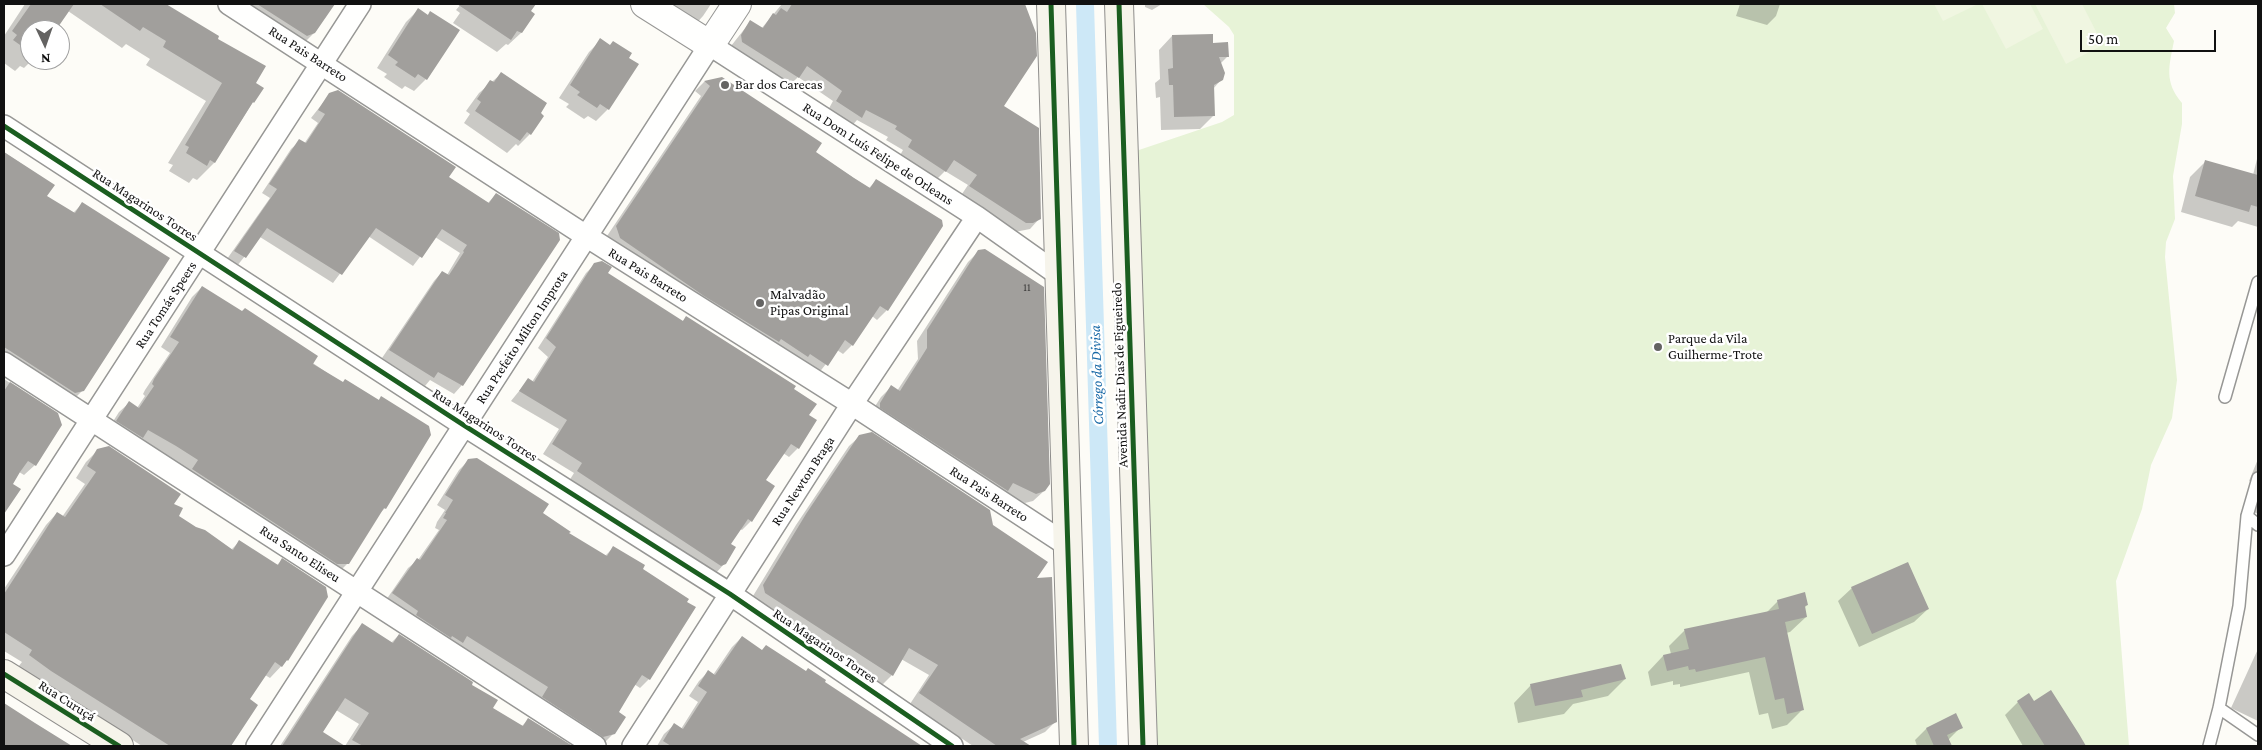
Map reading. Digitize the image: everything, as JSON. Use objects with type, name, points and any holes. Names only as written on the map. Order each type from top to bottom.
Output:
[{"type":"main road","points":[[1051,4],[1074,746]]},
{"type":"main road","name":"Avenida Nadir Dias de Figueiredo","points":[[1119,4],[1143,746]]},
{"type":"main road","name":"Rua Curuçá","points":[[4,674],[119,746]]},
{"type":"street","name":"Rua Pais Barreto","points":[[229,4],[322,62],[586,236],[852,404],[1067,545]]},
{"type":"street","name":"Rua Tomás Speers","points":[[4,554],[200,254],[360,4]]},
{"type":"street","name":"Rua Dom Luís Felipe de Orleans","points":[[645,4],[977,217],[1059,275]]},
{"type":"street","name":"Rua Prefeito Milton Improta","points":[[257,746],[737,4]]},
{"type":"street","name":"Rua Magarinos Torres","points":[[4,126],[465,426],[730,594],[952,746]]},
{"type":"street","name":"Rua Newton Braga","points":[[632,746],[852,404],[977,217]]},
{"type":"street","name":"Rua Santo Eliseu","points":[[4,363],[595,746]]},
{"type":"lane","points":[[2225,397],[2258,282]]},
{"type":"lane","points":[[2209,746],[2219,708],[2239,606],[2247,516],[2258,478]]},
{"type":"lane","points":[[2247,516],[2258,525]]},
{"type":"lane","points":[[2219,708],[2258,736]]},
{"type":"green space","name":"Parque da Vila Guilherme-Trote","points":[[1203,4],[2174,4],[2175,13],[2166,28],[2174,41],[2169,74],[2172,88],[2182,103],[2182,124],[2173,176],[2175,219],[2166,242],[2165,257],[2177,380],[2172,418],[2151,465],[2142,509],[2116,581],[2129,746],[1155,746],[1136,151],[1222,122],[1234,115],[1234,35],[1229,27]]},
{"type":"green space","points":[[1934,4],[1976,4],[1976,5],[1943,21]]},
{"type":"green space","points":[[1982,4],[2030,4],[2043,29],[2006,49]]},
{"type":"green space","points":[[2035,4],[2082,4],[2103,45],[2066,64]]},
{"type":"water","name":"Córrego da Divisa","points":[[1076,4],[1094,4],[1117,746],[1099,746]]},
{"type":"building","points":[[31,4],[74,4],[63,20],[20,20],[20,45],[13,40],[17,35],[12,31]]},
{"type":"building","points":[[100,4],[166,4],[219,36],[218,39],[266,66],[256,83],[264,88],[253,102],[215,163],[210,160],[207,166],[186,153],[189,147],[185,145],[222,83],[163,47],[166,41],[143,27],[140,31]]},
{"type":"building","points":[[257,4],[335,4],[315,33],[307,36]]},
{"type":"building","points":[[457,4],[536,4],[531,11],[535,14],[522,33],[517,31],[511,40]]},
{"type":"building","points":[[792,4],[1025,4],[1036,33],[1037,56],[1004,106],[1039,128],[1041,219],[1033,223],[1026,223],[969,186],[977,175],[954,160],[946,172],[908,147],[912,140],[895,129],[897,126],[866,110],[862,118],[836,101],[842,91],[807,66],[799,78],[742,42],[741,35],[750,20],[763,28],[773,13],[776,15],[781,8],[787,12]]},
{"type":"building","points":[[418,8],[428,15],[430,11],[460,30],[427,80],[418,74],[415,78],[395,65],[398,62],[388,55]]},
{"type":"building","points":[[1213,34],[1213,43],[1228,42],[1229,57],[1219,57],[1225,73],[1223,80],[1214,85],[1215,116],[1174,117],[1173,85],[1169,85],[1168,69],[1173,68],[1172,35]]},
{"type":"building","points":[[600,38],[610,45],[613,41],[632,53],[629,58],[639,64],[609,110],[600,104],[597,108],[577,95],[580,92],[570,85]]},
{"type":"building","points":[[501,72],[547,103],[541,113],[544,116],[531,135],[527,132],[520,141],[475,111],[481,102],[477,99],[490,80],[494,82]]},
{"type":"building","points":[[722,77],[822,143],[816,152],[854,178],[870,188],[876,179],[942,220],[943,226],[888,311],[880,306],[853,346],[845,340],[828,366],[810,354],[808,357],[781,339],[779,342],[704,296],[620,238],[616,226],[710,86],[704,81]]},
{"type":"building","points":[[338,90],[456,167],[449,177],[489,203],[496,193],[559,233],[560,240],[463,386],[438,372],[434,378],[389,350],[442,271],[449,275],[464,252],[467,245],[442,229],[422,258],[376,228],[342,275],[267,228],[246,258],[234,251],[277,189],[269,184],[299,139],[306,143],[325,114],[318,110],[329,93]]},
{"type":"building","points":[[4,152],[55,185],[47,196],[75,213],[82,202],[170,258],[84,391],[75,393],[4,347]]},
{"type":"building","points":[[2205,160],[2258,175],[2258,207],[2251,205],[2249,212],[2195,196]]},
{"type":"building","points":[[985,249],[1044,287],[1050,484],[1045,491],[1036,494],[1013,483],[1008,491],[880,408],[880,403],[891,385],[900,391],[927,348],[927,330],[978,250]]},
{"type":"building","points":[[602,261],[612,267],[608,273],[683,321],[686,316],[796,386],[794,389],[817,404],[809,415],[817,420],[799,449],[791,444],[766,480],[775,486],[752,522],[748,519],[731,544],[736,547],[726,564],[721,566],[577,471],[582,463],[552,444],[567,420],[519,391],[528,378],[534,382],[556,347],[546,338],[594,263]]},
{"type":"building","points":[[202,286],[242,311],[245,308],[318,356],[313,364],[343,382],[345,379],[379,400],[381,396],[429,426],[431,435],[386,509],[384,508],[349,564],[337,564],[192,469],[198,460],[176,446],[148,430],[143,438],[116,421],[129,401],[139,408],[154,386],[152,384],[154,379],[179,342],[170,337]]},
{"type":"building","points":[[10,382],[58,413],[62,425],[36,466],[28,461],[20,472],[13,484],[21,489],[4,514],[4,391]]},
{"type":"building","points":[[872,432],[990,510],[993,525],[1048,562],[1037,578],[1052,577],[1057,722],[1020,739],[1031,746],[997,746],[919,693],[938,665],[909,648],[893,676],[765,593],[763,585],[806,514],[859,435]]},
{"type":"building","points":[[109,446],[181,494],[174,504],[183,508],[179,516],[196,527],[205,530],[233,550],[239,540],[278,565],[282,558],[326,587],[328,597],[288,661],[282,667],[275,662],[250,699],[258,705],[231,746],[170,746],[51,671],[29,655],[32,650],[4,632],[4,594],[57,512],[65,517],[96,472],[87,466],[97,449]]},
{"type":"building","points":[[477,458],[549,504],[543,513],[571,532],[569,533],[607,556],[613,546],[645,565],[643,569],[689,599],[687,602],[696,607],[650,680],[642,675],[634,687],[619,712],[626,717],[615,734],[603,737],[542,697],[548,687],[467,636],[463,643],[452,636],[451,638],[416,615],[418,611],[392,593],[417,558],[420,560],[447,520],[443,518],[453,500],[445,495],[468,459]]},
{"type":"building","points":[[1908,562],[1929,609],[1872,634],[1851,587]]},
{"type":"building","points":[[1805,592],[1808,605],[1805,606],[1807,617],[1785,622],[1804,710],[1787,714],[1784,698],[1775,700],[1765,657],[1696,672],[1695,669],[1689,670],[1688,666],[1667,671],[1663,655],[1689,649],[1684,629],[1779,609],[1777,600]]},
{"type":"building","points":[[362,623],[393,643],[399,634],[473,682],[472,685],[498,700],[493,708],[523,726],[528,718],[571,745],[363,746],[352,740],[369,713],[345,698],[323,732],[345,746],[282,746]]},
{"type":"building","points":[[742,636],[762,650],[766,645],[806,671],[808,668],[826,680],[825,682],[922,746],[671,746],[663,741],[674,723],[683,729],[707,692],[698,686],[708,670],[715,675]]},
{"type":"building","points":[[1621,664],[1626,679],[1581,690],[1583,697],[1535,706],[1530,684]]},
{"type":"building","points":[[2051,690],[2086,746],[2045,746],[2017,701],[2029,693],[2034,701]]},
{"type":"building","points":[[4,703],[35,723],[72,746],[4,746]]},
{"type":"building","points":[[1956,713],[1963,728],[1947,735],[1952,746],[1934,746],[1926,728]]},
{"type":"cycle path","points":[[1051,4],[1074,746]]},
{"type":"cycle path","points":[[1119,4],[1143,746]]},
{"type":"cycle path","points":[[4,126],[465,426],[730,594],[952,746]]},
{"type":"cycle path","points":[[4,674],[119,746]]},
{"type":"place","name":"Bar dos Carecas","points":[[725,85]]},
{"type":"place","name":"Malvadão Pipas Original","points":[[760,303]]},
{"type":"place","name":"Parque da Vila Guilherme-Trote","points":[[1658,347]]}]
